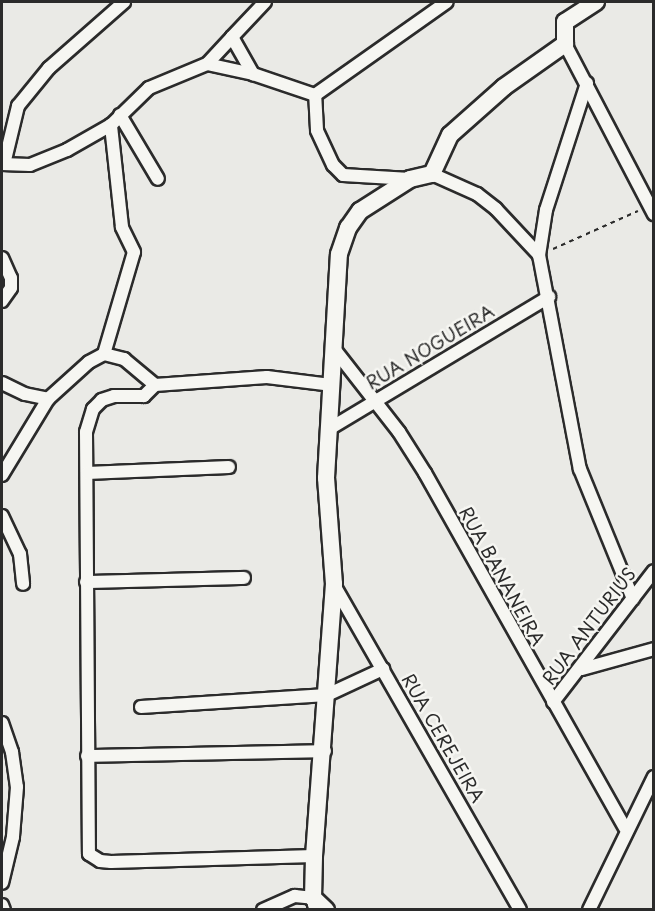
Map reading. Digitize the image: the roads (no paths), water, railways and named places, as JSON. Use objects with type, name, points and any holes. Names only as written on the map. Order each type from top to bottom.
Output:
[{"type":"street","points":[[124,2],[49,68],[18,106],[3,164],[45,161],[115,120],[148,88],[207,64],[265,2]]},
{"type":"street","points":[[315,95],[447,2]]},
{"type":"street","points":[[596,2],[565,22],[565,44],[651,210]]},
{"type":"street","points":[[232,37],[253,74]]},
{"type":"street","points":[[432,174],[440,150],[462,122],[504,87],[565,44]]},
{"type":"street","points":[[207,64],[253,74],[315,95]]},
{"type":"street","points":[[587,83],[546,210],[539,255],[549,297],[580,469],[633,599]]},
{"type":"street","points":[[315,95],[317,130],[333,165],[344,175],[410,179],[432,174],[477,194],[496,209],[539,255]]},
{"type":"street","points":[[115,120],[158,179]]},
{"type":"street","points":[[104,354],[134,252],[122,227],[115,120]]},
{"type":"street","points":[[263,909],[295,896],[318,906],[314,856],[325,751],[334,584],[326,488],[339,254],[348,228],[369,204],[410,179]]},
{"type":"street","points":[[2,258],[12,279],[11,288],[2,301]]},
{"type":"street","name":"RUA NOGUEIRA","points":[[329,429],[549,297]]},
{"type":"street","name":"RUA BANANEIRA","points":[[335,350],[376,400],[425,474],[625,828]]},
{"type":"street","points":[[2,475],[48,399],[89,362],[104,354],[124,359],[155,386]]},
{"type":"street","points":[[314,856],[100,861],[89,854],[86,432],[93,409],[114,396],[144,396],[155,386],[267,377],[331,385]]},
{"type":"street","points":[[2,382],[25,394],[48,399]]},
{"type":"street","points":[[87,473],[229,467]]},
{"type":"street","points":[[2,516],[20,554],[22,584]]},
{"type":"street","name":"RUA ANTURIUS","points":[[553,702],[582,669],[654,571]]},
{"type":"street","points":[[86,582],[244,578]]},
{"type":"street","name":"RUA CEREJEIRA","points":[[334,584],[520,909]]},
{"type":"street","points":[[582,669],[654,649]]},
{"type":"street","points":[[141,707],[327,695],[383,669]]},
{"type":"street","points":[[2,723],[12,752],[17,787],[12,837],[2,883]]},
{"type":"street","points":[[87,756],[325,751]]},
{"type":"street","points":[[589,909],[625,828],[654,777]]},
{"type":"street","points":[[2,905],[4,909]]}]
